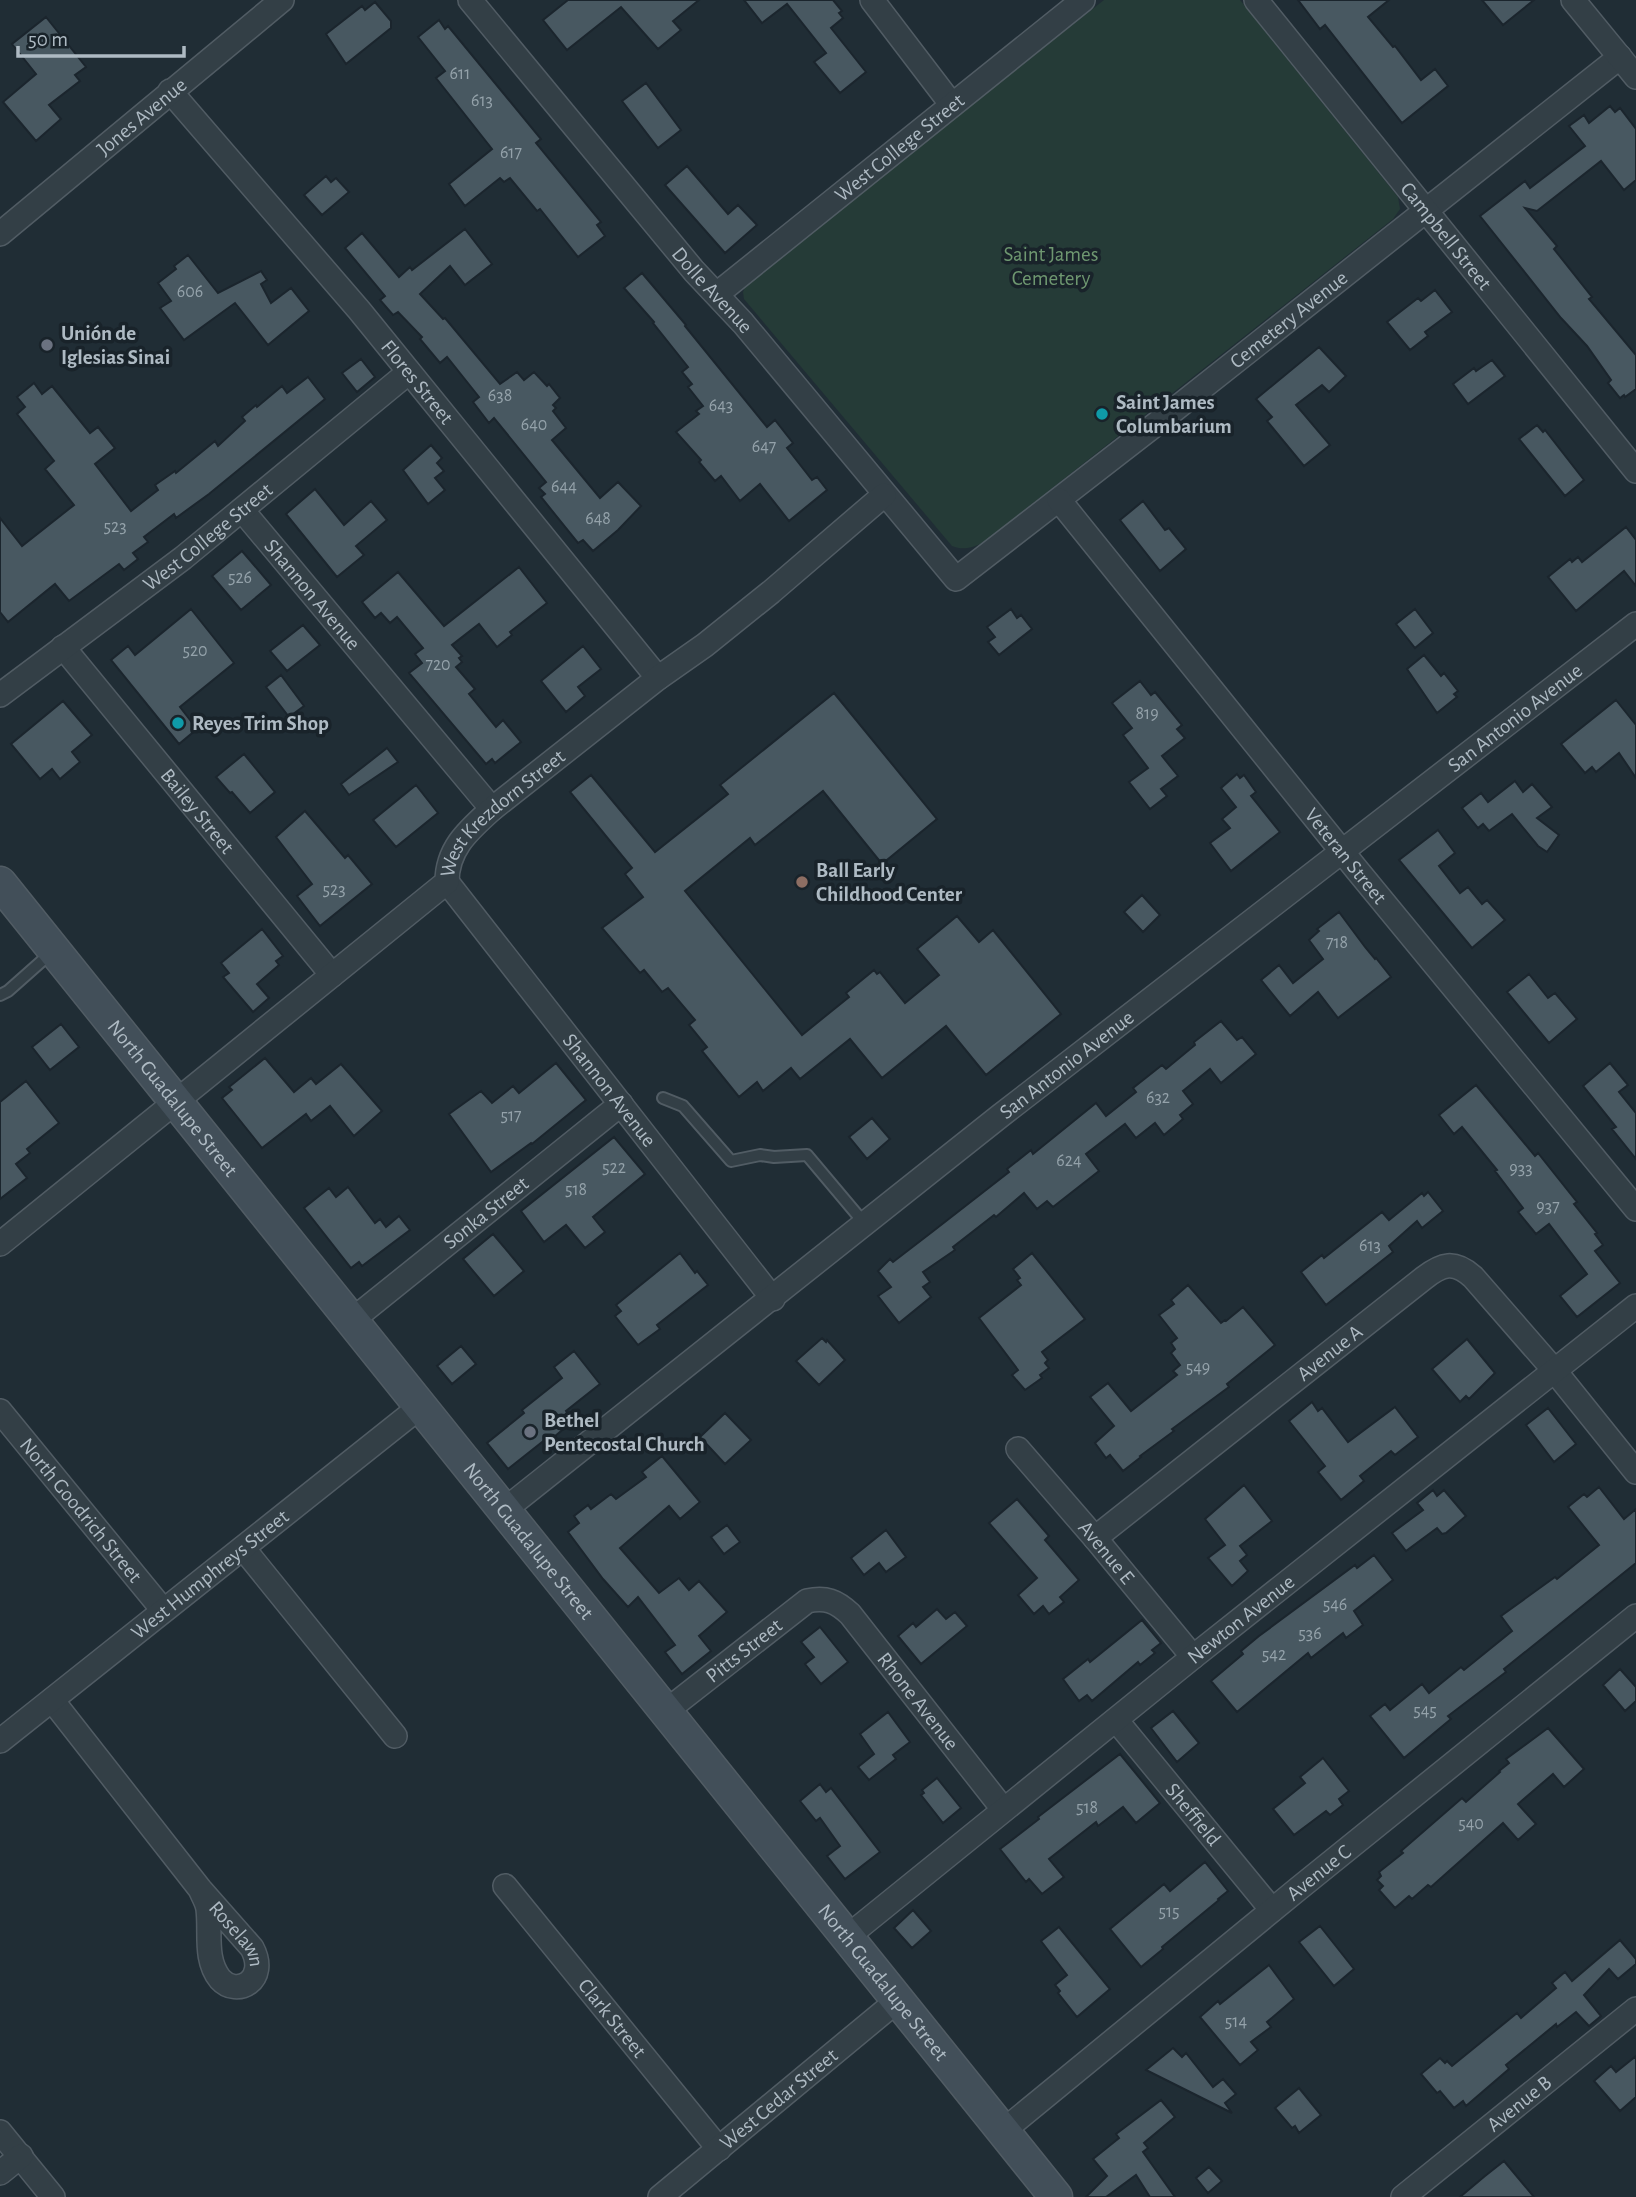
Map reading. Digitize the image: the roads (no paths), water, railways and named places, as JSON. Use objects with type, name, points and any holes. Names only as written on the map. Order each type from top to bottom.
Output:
[{"type":"street","name":"Jones Avenue","points":[[3,226],[282,0]]},
{"type":"street","name":"Dolle Avenue","points":[[470,0],[694,271],[956,579]]},
{"type":"street","points":[[872,0],[952,105]]},
{"type":"street","name":"West College Street","points":[[717,295],[1083,0]]},
{"type":"street","name":"Campbell Street","points":[[1256,0],[1636,471]]},
{"type":"street","points":[[1573,0],[1636,77]]},
{"type":"street","name":"Cemetery Avenue","points":[[956,579],[1619,57]]},
{"type":"street","name":"Flores Street","points":[[170,92],[313,255],[658,678]]},
{"type":"street","name":"West College Street","points":[[0,695],[120,606],[242,510],[409,372]]},
{"type":"street","name":"West Krezdorn Street","points":[[0,1244],[447,881],[447,869],[452,853],[474,825],[492,809],[658,678],[705,645],[884,495]]},
{"type":"street","name":"Veteran Street","points":[[1059,500],[1636,1209]]},
{"type":"street","name":"Shannon Avenue","points":[[242,510],[492,809]]},
{"type":"street","name":"San Antonio Avenue","points":[[503,1511],[1033,1091],[1636,624]]},
{"type":"street","name":"Bailey Street","points":[[63,647],[332,975]]},
{"type":"street","name":"Shannon Avenue","points":[[447,881],[773,1299]]},
{"type":"street","name":"North Guadalupe Street","points":[[0,883],[1055,2197]]},
{"type":"street","name":"Sonka Street","points":[[351,1321],[621,1104]]},
{"type":"street","name":"Avenue A","points":[[1095,1538],[1437,1267],[1448,1265],[1465,1269],[1554,1370],[1636,1472]]},
{"type":"street","name":"Newton Avenue","points":[[847,1937],[1193,1657],[1636,1306]]},
{"type":"street","name":"West Humphreys Street","points":[[0,1741],[421,1406]]},
{"type":"street","name":"North Goodrich Street","points":[[0,1411],[163,1610]]},
{"type":"street","name":"Avenue E","points":[[1018,1449],[1193,1657]]},
{"type":"street","points":[[243,1548],[395,1736]]},
{"type":"street","name":"Pitts Street","points":[[666,1712],[795,1609],[807,1601],[826,1599]]},
{"type":"street","name":"Rhone Avenue","points":[[826,1599],[834,1601],[850,1614],[1003,1809]]},
{"type":"street","name":"Avenue C","points":[[1003,2131],[1636,1616]]},
{"type":"street","name":"Roselawn","points":[[52,1700],[200,1889]]},
{"type":"street","name":"Sheffield","points":[[1116,1720],[1272,1910]]},
{"type":"street","name":"Clark Street","points":[[505,1886],[719,2149]]},
{"type":"street","name":"West Cedar Street","points":[[660,2197],[898,2000]]},
{"type":"street","name":"Avenue B","points":[[1403,2197],[1636,2010]]},
{"type":"street","points":[[0,2132],[52,2197]]},
{"type":"street","points":[[0,2173],[21,2157]]},
{"type":"lane","points":[[0,995],[54,950]]},
{"type":"lane","points":[[663,1098],[683,1106],[731,1161],[760,1155],[807,1155],[865,1224]]},
{"type":"place","name":"Unión de Iglesias Sinai","points":[[47,345]]},
{"type":"place","name":"Saint James Columbarium","points":[[1102,414]]},
{"type":"place","name":"Reyes Trim Shop","points":[[178,723]]},
{"type":"place","name":"Ball Early Childhood Center","points":[[802,882]]},
{"type":"place","name":"Bethel Pentecostal Church","points":[[530,1432]]},
{"type":"park label","name":"Saint James Cemetery","points":[[1051,266]]}]
